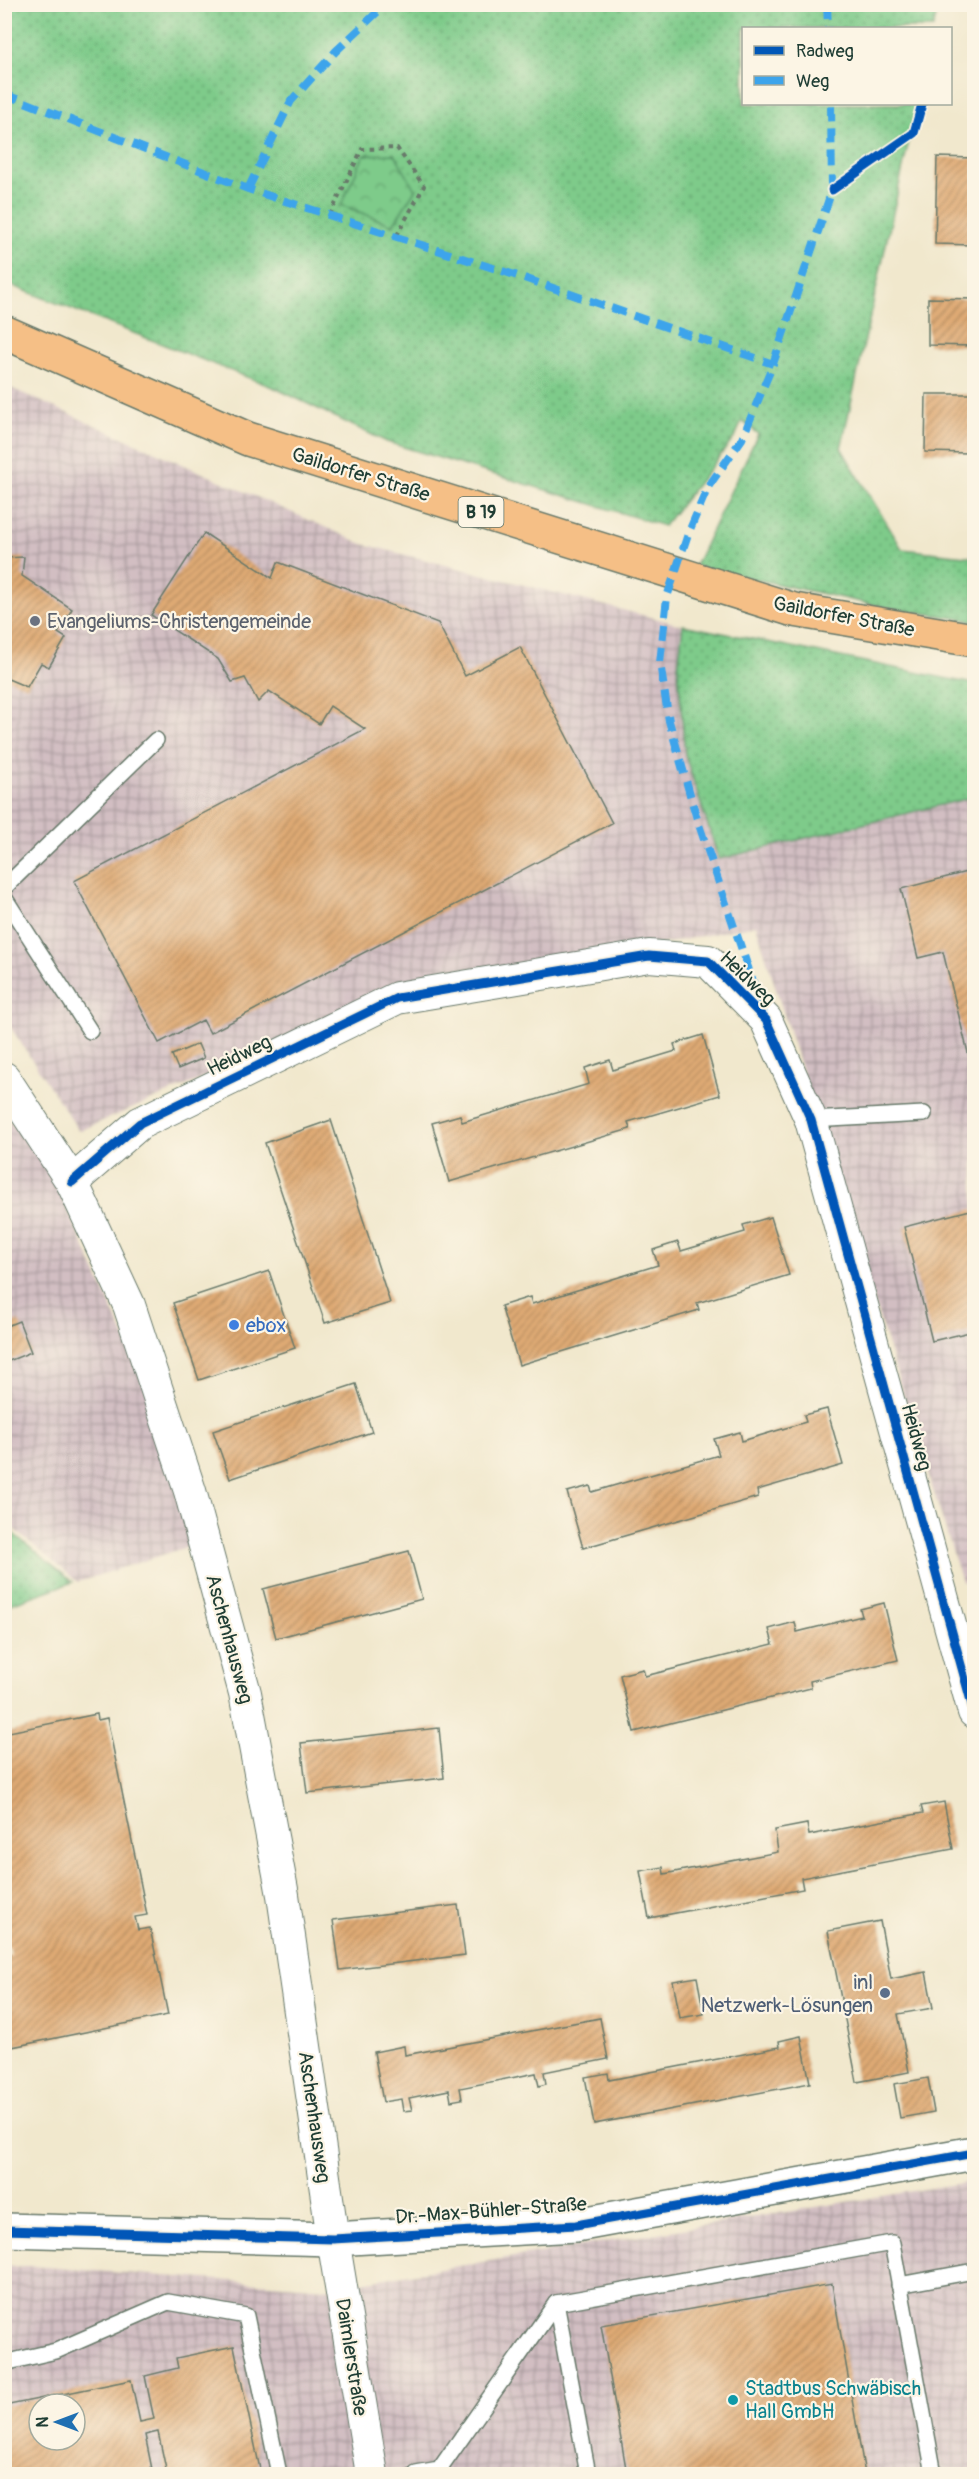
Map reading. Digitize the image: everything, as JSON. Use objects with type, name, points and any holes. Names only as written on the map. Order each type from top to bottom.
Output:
[{"type":"main road","name":"Gaildorfer Straße","points":[[4,332],[248,439],[794,610],[975,640]]},
{"type":"street","name":"Heidweg","points":[[72,1182],[140,1123],[398,998],[649,957],[708,961],[766,1020],[811,1120],[975,1712]]},
{"type":"street","name":"Aschenhausweg","points":[[4,1078],[72,1182],[129,1305],[190,1491],[245,1693],[283,1895],[333,2239]]},
{"type":"street","name":"Dr.-Max-Bühler-Straße","points":[[4,2230],[333,2239],[576,2225],[975,2153]]},
{"type":"street","name":"Daimlerstraße","points":[[333,2239],[372,2475]]},
{"type":"lane","points":[[4,888],[156,740]]},
{"type":"lane","points":[[4,897],[90,1031]]},
{"type":"lane","points":[[811,1120],[924,1113]]},
{"type":"lane","points":[[416,2475],[441,2472],[556,2303],[892,2243],[934,2475]]},
{"type":"lane","points":[[899,2285],[975,2271]]},
{"type":"lane","points":[[4,2362],[56,2351],[168,2302],[246,2316],[279,2475]]},
{"type":"lane","points":[[556,2303],[588,2475]]},
{"type":"path","points":[[330,215],[362,149],[398,148],[424,186],[396,237]]},
{"type":"shaded area","points":[[4,385],[363,544],[709,632],[974,684],[974,1581],[962,1582],[756,925],[387,1000],[79,1131],[5,1019]]},
{"type":"shaded area","points":[[4,1113],[53,1177],[144,1380],[193,1545],[78,1582],[5,1522]]},
{"type":"shaded area","points":[[974,2181],[974,2474],[5,2474],[4,2267],[30,2266],[326,2288]]},
{"type":"green space","points":[[4,5],[939,5],[933,27],[742,27],[742,105],[917,105],[841,448],[902,549],[974,557],[974,621],[879,606],[695,566],[758,434],[742,421],[735,437],[664,526],[387,442],[275,388],[5,283]]},
{"type":"green space","points":[[395,154],[415,190],[393,225],[341,205],[364,155]]},
{"type":"green space","points":[[683,625],[974,684],[974,797],[719,859],[685,755],[678,668]]},
{"type":"green space","points":[[5,1527],[73,1582],[5,1606]]},
{"type":"building","points":[[972,27],[974,27],[974,61],[972,61]]},
{"type":"building","points":[[937,157],[974,158],[974,245],[935,244]]},
{"type":"building","points":[[971,261],[974,261],[974,280],[971,280]]},
{"type":"building","points":[[928,298],[974,299],[974,346],[928,345]]},
{"type":"building","points":[[926,394],[971,394],[970,453],[925,452]]},
{"type":"building","points":[[204,533],[272,578],[278,562],[438,623],[465,676],[520,647],[612,823],[210,1033],[203,1020],[159,1043],[74,881],[365,729],[330,706],[319,724],[269,691],[258,702],[245,678],[232,682],[218,659],[151,615]]},
{"type":"building","name":"Evangeliums-Christengemeinde","points":[[24,557],[22,576],[72,609],[58,633],[66,638],[49,667],[41,663],[27,687],[8,679],[4,685],[4,558]]},
{"type":"building","points":[[974,870],[974,1077],[943,952],[918,958],[901,889]]},
{"type":"building","points":[[703,1035],[720,1095],[628,1122],[630,1129],[449,1182],[432,1123],[460,1115],[462,1122],[589,1084],[585,1068],[610,1060],[613,1070],[676,1051],[674,1044]]},
{"type":"building","points":[[198,1044],[204,1058],[178,1069],[172,1055]]},
{"type":"building","points":[[331,1120],[390,1303],[325,1323],[265,1143]]},
{"type":"building","points":[[974,1209],[974,1331],[932,1341],[904,1227]]},
{"type":"building","points":[[771,1217],[789,1275],[697,1303],[699,1310],[519,1365],[501,1306],[530,1297],[532,1304],[658,1265],[653,1250],[678,1242],[681,1251],[745,1232],[743,1225]]},
{"type":"building","name":"ebox","points":[[269,1271],[295,1348],[199,1380],[173,1303]]},
{"type":"building","points":[[19,1321],[31,1352],[4,1363],[4,1327]]},
{"type":"building","points":[[356,1384],[372,1432],[230,1479],[213,1431]]},
{"type":"building","points":[[827,1409],[843,1465],[757,1490],[758,1497],[583,1548],[567,1492],[590,1486],[592,1492],[719,1455],[714,1439],[740,1432],[742,1441],[806,1422],[804,1415]]},
{"type":"building","points":[[409,1551],[422,1599],[276,1638],[263,1589]]},
{"type":"building","points":[[884,1603],[898,1660],[810,1681],[811,1688],[634,1732],[620,1675],[643,1669],[645,1676],[773,1644],[769,1629],[795,1622],[797,1632],[862,1616],[860,1609]]},
{"type":"building","points":[[97,1714],[98,1720],[107,1718],[147,1915],[135,1917],[138,1930],[150,1928],[168,2015],[12,2047],[4,2010],[4,1957],[11,1955],[9,1947],[4,1947],[4,1733]]},
{"type":"building","points":[[439,1728],[444,1778],[307,1793],[301,1743]]},
{"type":"building","points":[[944,1802],[953,1849],[801,1878],[803,1889],[649,1918],[640,1871],[663,1867],[664,1874],[778,1852],[775,1830],[807,1824],[809,1835],[923,1813],[921,1806]]},
{"type":"building","points":[[458,1905],[465,1955],[340,1970],[333,1920]]},
{"type":"building","name":"inl Netzwerk-Lösungen","points":[[880,1921],[891,1979],[926,1972],[933,2008],[898,2014],[909,2072],[857,2082],[828,1931]]},
{"type":"building","points":[[697,1977],[704,2014],[680,2018],[673,1981]]},
{"type":"building","points":[[600,2018],[608,2059],[544,2072],[546,2084],[539,2086],[536,2073],[460,2088],[462,2099],[451,2101],[449,2090],[409,2098],[412,2110],[403,2111],[401,2099],[383,2102],[374,2052],[404,2046],[405,2055]]},
{"type":"building","points":[[801,2036],[810,2083],[594,2124],[585,2077],[608,2073],[609,2080],[780,2047],[779,2041]]},
{"type":"building","points":[[928,2078],[934,2112],[900,2118],[894,2084]]},
{"type":"building","name":"Stadtbus Schwäbisch Hall GmbH","points":[[832,2284],[865,2474],[627,2474],[601,2325]]},
{"type":"building","points":[[234,2346],[261,2474],[167,2474],[158,2432],[145,2435],[153,2474],[4,2474],[4,2406],[27,2401],[27,2452],[87,2452],[87,2392],[72,2392],[131,2380],[140,2422],[154,2419],[145,2376],[178,2368],[176,2358]]},
{"type":"marked path","points":[[248,189],[291,101],[336,51],[386,4]]},
{"type":"marked path","points":[[827,4],[828,27]]},
{"type":"marked path","points":[[4,94],[248,189],[524,278],[773,364]]},
{"type":"marked path","points":[[764,1014],[697,819],[669,721],[660,663],[667,597],[688,534],[708,487],[742,439],[773,364],[832,190],[831,105]]},
{"type":"cycle path","points":[[832,190],[914,133],[922,105]]},
{"type":"cycle path","points":[[72,1182],[140,1123],[397,998],[649,956],[708,961],[766,1020],[811,1120],[974,1712]]},
{"type":"cycle path","points":[[4,2230],[333,2239],[576,2225],[974,2153]]},
{"type":"place","name":"Evangeliums-Christengemeinde","points":[[35,621]]},
{"type":"place","name":"ebox","points":[[234,1325]]},
{"type":"place","name":"inl Netzwerk-Lösungen","points":[[885,1993]]},
{"type":"place","name":"Stadtbus Schwäbisch Hall GmbH","points":[[733,2400]]}]
